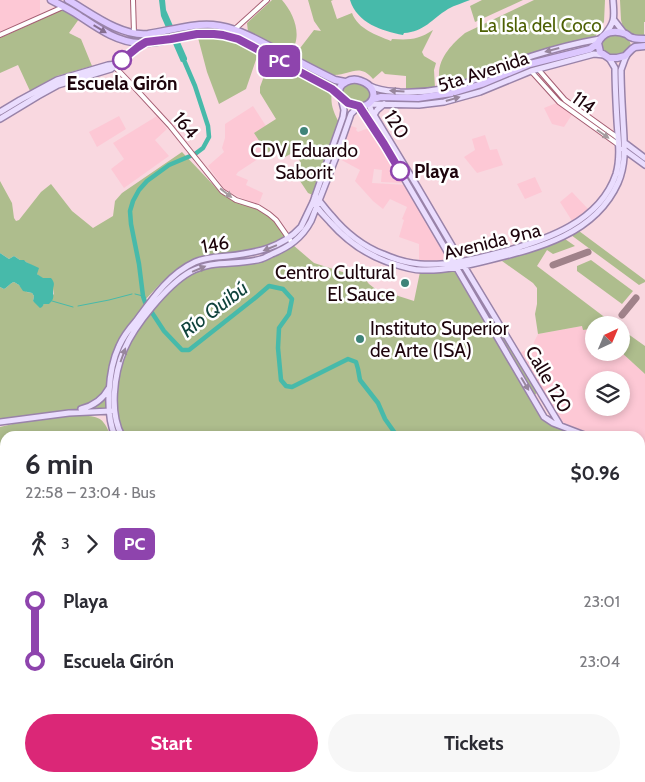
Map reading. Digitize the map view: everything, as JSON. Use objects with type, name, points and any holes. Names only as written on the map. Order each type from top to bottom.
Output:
[{"type":"highway","points":[[51,0],[61,7],[72,5],[120,30],[134,33],[145,34],[211,24],[235,29],[335,80],[346,82],[357,80],[364,82],[371,97],[359,106],[348,103],[332,89],[231,37],[197,34],[141,44],[114,37],[72,5]]},
{"type":"highway","points":[[605,34],[612,32],[645,39]]},
{"type":"highway","points":[[132,42],[134,33]]},
{"type":"highway","points":[[141,44],[145,34]]},
{"type":"highway","name":"5ta Avenida","points":[[371,97],[383,101],[452,93],[482,84],[530,64],[590,48],[605,34]]},
{"type":"highway","points":[[628,36],[634,42],[631,51]]},
{"type":"highway","points":[[599,41],[605,55]]},
{"type":"highway","name":"5ta Avenida","points":[[605,55],[621,57],[645,46]]},
{"type":"highway","points":[[590,48],[605,55]]},
{"type":"highway","points":[[340,96],[340,86],[346,82]]},
{"type":"main road","points":[[605,34],[614,20],[613,0]]},
{"type":"main road","points":[[614,20],[628,36]]},
{"type":"main road","name":"5ta Avenida","points":[[371,97],[380,90],[404,92],[454,86],[532,56],[599,41]]},
{"type":"main road","points":[[0,119],[30,100],[58,86],[98,74],[115,65],[141,44]]},
{"type":"main road","points":[[605,55],[615,68],[622,67],[631,51]]},
{"type":"main road","name":"5ta Avenida","points":[[383,101],[420,105],[444,102],[480,92],[538,69],[594,54],[605,55]]},
{"type":"main road","points":[[0,112],[57,80],[115,65]]},
{"type":"main road","name":"Avenida 9na","points":[[313,202],[341,233],[365,251],[403,267],[421,270],[463,264],[578,229],[604,206],[622,172],[625,143],[621,81],[622,67]]},
{"type":"main road","name":"Avenida 9na","points":[[564,233],[600,202],[616,173],[619,145],[615,68]]},
{"type":"main road","name":"146","points":[[117,431],[112,411],[110,385],[118,347],[128,331],[142,317],[158,296],[190,273],[214,263],[261,259],[286,248],[301,227],[313,202],[343,117],[344,110],[340,96]]},
{"type":"main road","name":"120","points":[[371,97],[371,110],[463,264]]},
{"type":"main road","points":[[374,115],[383,101]]},
{"type":"main road","name":"146","points":[[290,241],[308,228],[320,201],[351,114],[359,106]]},
{"type":"main road","name":"120","points":[[359,106],[384,144],[454,265]]},
{"type":"main road","points":[[618,138],[645,158]]},
{"type":"main road","name":"114","points":[[619,145],[625,150]]},
{"type":"main road","points":[[625,150],[645,165]]},
{"type":"main road","name":"Avenida 9na","points":[[315,196],[332,217],[348,232],[376,252],[419,264],[454,265]]},
{"type":"main road","name":"Calle 120","points":[[463,264],[560,426]]},
{"type":"main road","name":"Calle 120","points":[[454,265],[544,417],[553,424],[560,426]]},
{"type":"main road","name":"146","points":[[115,431],[110,423],[120,363],[124,350],[142,317]]},
{"type":"main road","points":[[0,422],[86,408],[93,405],[103,396],[110,385]]},
{"type":"main road","points":[[534,399],[541,394]]},
{"type":"main road","points":[[539,408],[547,404]]},
{"type":"main road","points":[[69,412],[112,411]]},
{"type":"main road","points":[[94,412],[105,417],[110,423]]},
{"type":"main road","points":[[560,426],[574,431]]},
{"type":"street","points":[[133,0],[134,33]]},
{"type":"street","points":[[231,37],[235,29],[267,0]]},
{"type":"street","points":[[0,35],[61,7]]},
{"type":"street","name":"164","points":[[115,65],[170,126],[225,194],[236,200],[258,207],[269,214],[276,220],[290,241]]},
{"type":"street","name":"114","points":[[538,69],[565,100],[618,138]]},
{"type":"street","name":"114","points":[[531,72],[559,102],[619,145]]},
{"type":"shaded area","points":[[0,0],[40,0],[40,15],[0,32]]},
{"type":"shaded area","points":[[159,0],[165,0],[166,10],[187,60],[181,62],[161,16]]},
{"type":"shaded area","points":[[350,0],[470,0],[448,9],[422,28],[404,33],[403,35],[371,25],[358,15]]},
{"type":"shaded area","points":[[559,102],[573,113],[564,127],[552,124],[544,108]]},
{"type":"shaded area","points":[[253,106],[266,126],[254,133],[267,153],[236,175],[248,180],[246,185],[263,193],[258,206],[225,190],[208,166],[224,152],[222,148],[225,138],[225,124]]},
{"type":"shaded area","points":[[119,116],[126,129],[97,147],[89,132]]},
{"type":"shaded area","points":[[157,116],[167,129],[155,140],[169,156],[124,188],[111,169],[124,159],[113,143]]},
{"type":"shaded area","points":[[349,125],[357,128],[358,132],[371,127],[404,183],[381,182],[382,170],[374,169],[372,183],[407,185],[452,262],[419,264],[419,244],[399,237],[404,220],[402,219],[407,207],[390,199],[383,209],[355,181],[360,170],[336,157]]},
{"type":"shaded area","points":[[485,135],[490,150],[497,149],[503,165],[477,173],[464,157],[475,150],[472,139]]},
{"type":"shaded area","points":[[535,177],[542,192],[525,199],[517,184]]},
{"type":"shaded area","points":[[572,192],[590,211],[574,224],[560,202]]},
{"type":"shaded area","points":[[0,253],[9,259],[14,256],[24,260],[39,268],[37,274],[43,278],[51,278],[54,284],[52,301],[40,308],[33,301],[34,296],[32,293],[23,291],[14,282],[4,289],[0,287]]},
{"type":"shaded area","points":[[582,326],[585,327],[585,361],[630,360],[645,374],[645,431],[574,431],[560,426],[517,354],[533,347],[538,334]]},
{"type":"green space","points":[[272,0],[282,0],[294,19],[297,33],[294,47],[290,54],[248,32],[247,23]]},
{"type":"green space","points":[[308,0],[333,0],[331,1],[337,19],[352,13],[363,27],[391,41],[392,39],[418,38],[433,30],[422,52],[424,56],[436,63],[434,70],[435,88],[406,89],[406,76],[385,74],[382,71],[373,79],[363,71],[333,75],[294,56],[314,30],[321,31],[314,21]]},
{"type":"green space","points":[[482,0],[523,0],[475,22],[470,6]]},
{"type":"green space","name":"La Isla del Coco","points":[[534,0],[605,0],[604,22],[595,37],[540,51],[468,79],[440,86],[441,62],[460,37]]},
{"type":"green space","points":[[620,0],[645,0],[644,39],[625,34],[621,20]]},
{"type":"green space","points":[[64,9],[79,19],[69,33],[81,39],[92,66],[57,76],[30,91],[18,65],[0,73],[0,38]]},
{"type":"green space","points":[[197,34],[223,35],[259,51],[246,89],[219,104],[207,72]]},
{"type":"green space","points":[[614,35],[623,36],[628,39],[631,46],[626,53],[620,56],[608,54],[601,47],[601,42]]},
{"type":"green space","name":"CDV Eduardo Saborit","points":[[271,57],[332,89],[331,100],[340,125],[315,196],[308,193],[292,169],[301,163],[294,152],[285,157],[278,146],[267,153],[254,133],[276,119],[260,93],[260,87]]},
{"type":"green space","points":[[346,83],[360,84],[367,88],[370,96],[369,101],[355,103],[342,96],[341,89]]},
{"type":"green space","points":[[182,152],[219,191],[231,200],[255,208],[275,220],[286,236],[263,248],[197,258],[187,263],[161,283],[144,301],[147,306],[128,331],[114,361],[109,411],[0,422],[0,287],[4,289],[14,282],[27,292],[32,293],[34,296],[33,301],[43,305],[54,294],[47,278],[43,279],[37,274],[37,270],[34,267],[14,256],[9,259],[0,253],[0,181],[12,203],[16,221],[19,220],[41,192],[51,184],[72,211],[93,228],[113,216],[115,201],[122,193]]},
{"type":"green space","points":[[579,231],[645,280],[645,282],[639,285],[571,235]]},
{"type":"green space","points":[[565,239],[575,246],[553,254],[547,250],[537,266],[603,316],[585,316],[585,330],[583,330],[582,326],[538,334],[535,314],[537,288],[533,283],[502,261]]},
{"type":"green space","name":"Instituto Superior de Arte (ISA)","points":[[293,245],[314,263],[365,279],[378,291],[414,301],[420,272],[453,269],[543,419],[552,426],[566,431],[120,431],[116,421],[116,376],[131,337],[169,289],[202,267],[263,262]]},
{"type":"green space","points":[[591,260],[633,291],[622,304],[577,271],[577,266]]},
{"type":"green space","points":[[462,269],[537,392],[535,395],[532,393],[460,270]]},
{"type":"green space","points":[[630,335],[645,346],[645,374],[630,360]]},
{"type":"green space","points":[[78,415],[91,416],[102,421],[108,431],[0,431],[0,427]]},
{"type":"waterway","name":"Río Quibú","points":[[183,58],[195,86],[208,126],[209,137],[203,148],[195,154],[169,165],[147,181],[133,201],[130,211],[131,224],[145,302],[164,331],[182,350],[189,350],[269,286],[283,289],[292,299],[289,314],[279,328],[278,348],[281,380],[286,386],[292,387],[348,359],[356,362],[360,380],[378,403],[385,419],[393,431]]},
{"type":"waterway","points":[[78,306],[132,294]]},
{"type":"waterway","name":"Río Quibú","points":[[135,294],[143,296]]},
{"type":"waterway","points":[[52,301],[73,307]]},
{"type":"taxiway","points":[[553,265],[588,252]]},
{"type":"taxiway","points":[[622,315],[636,298]]},
{"type":"bus line","name":"PC","points":[[122,60],[146,42],[197,34],[223,35],[238,39],[332,89],[348,103],[359,106],[400,171]]},
{"type":"place","name":"Escuela Girón","points":[[122,60]]},
{"type":"place","name":"CDV Eduardo Saborit","points":[[304,131]]},
{"type":"place","name":"Playa","points":[[400,171]]},
{"type":"place","name":"Centro Cultural El Sauce","points":[[405,283]]},
{"type":"place","name":"Instituto Superior de Arte (ISA)","points":[[360,339]]}]
